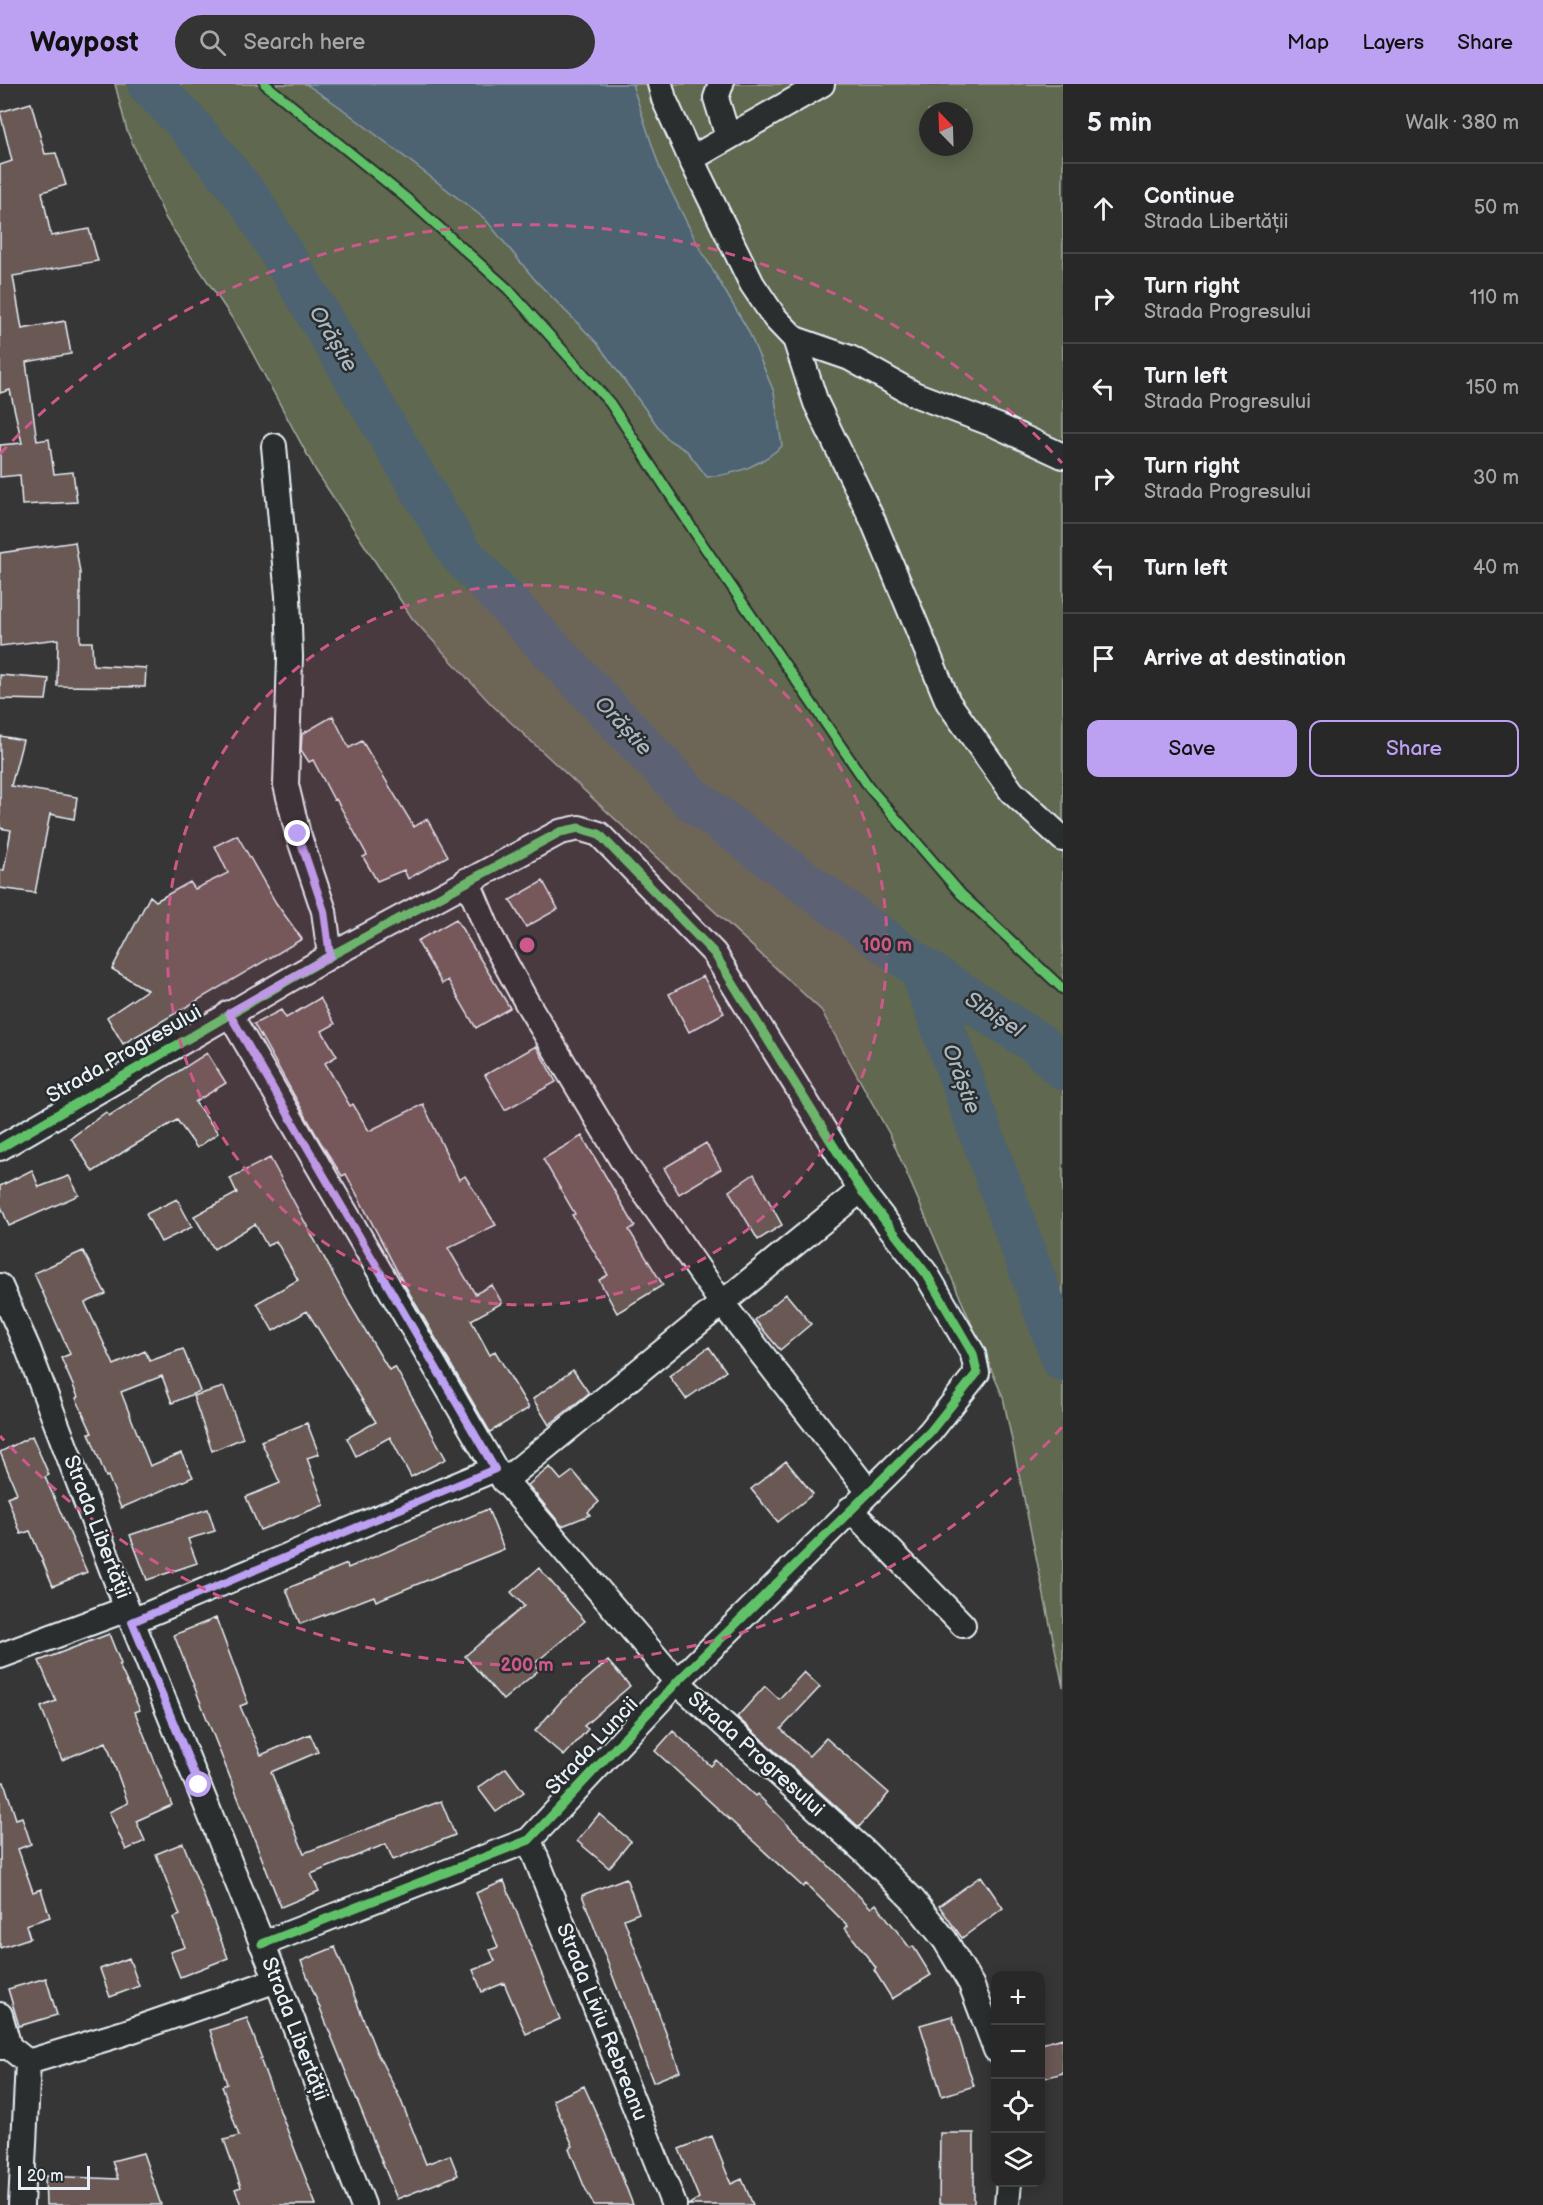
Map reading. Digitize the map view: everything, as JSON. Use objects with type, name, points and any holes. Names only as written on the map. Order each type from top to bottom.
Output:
[{"type":"street","points":[[660,84],[664,99],[691,159],[752,284],[775,318],[795,339],[816,403],[873,521],[948,702],[1012,792],[1063,839]]},
{"type":"street","points":[[721,84],[716,98],[728,137]]},
{"type":"street","points":[[691,159],[822,84]]},
{"type":"street","points":[[795,339],[850,358],[914,394],[998,426],[1063,456]]},
{"type":"street","points":[[274,446],[288,596],[290,657],[286,785],[295,826],[324,911],[330,956]]},
{"type":"street","name":"Strada Progresului","points":[[0,1148],[229,1013],[467,880],[560,832],[579,828],[599,834],[714,953],[861,1190]]},
{"type":"street","points":[[467,880],[490,935],[565,1067],[638,1184],[722,1303],[877,1484]]},
{"type":"street","name":"Strada Progresului","points":[[229,1013],[499,1475],[677,1682],[864,1851],[913,1900],[945,1940],[971,1984],[991,2037]]},
{"type":"street","points":[[0,1656],[130,1615],[499,1475],[722,1303],[861,1190]]},
{"type":"street","name":"Strada Luncii","points":[[262,1944],[530,1840],[677,1682],[930,1432],[977,1373],[973,1354],[927,1275],[861,1190]]},
{"type":"street","name":"Strada Libertății","points":[[0,1286],[72,1460],[130,1615],[277,1980],[363,2205]]},
{"type":"street","points":[[850,1509],[963,1625]]},
{"type":"street","name":"Strada Liviu Rebreanu","points":[[530,1840],[674,2205]]},
{"type":"street","points":[[12,2052],[124,2033],[277,1980]]},
{"type":"street","points":[[0,2014],[12,2052],[21,2205]]},
{"type":"street","points":[[1007,2205],[1009,2187]]},
{"type":"green space","points":[[115,84],[1063,84],[1063,1687],[1003,1397],[891,1137],[821,1010],[491,704],[412,618],[316,471],[240,330],[166,219],[127,131]]},
{"type":"water","points":[[306,84],[632,84],[660,169],[698,245],[748,330],[774,392],[782,446],[748,468],[707,477],[687,451],[667,439],[597,343],[536,281],[485,219],[340,107]]},
{"type":"building","points":[[31,103],[45,154],[56,153],[66,185],[42,192],[51,236],[89,229],[98,261],[13,276],[22,329],[65,321],[71,354],[26,362],[37,441],[49,439],[54,474],[73,472],[77,502],[22,505],[20,475],[0,477],[0,445],[22,443],[10,390],[0,393],[0,165],[12,161],[0,112]]},
{"type":"building","points":[[75,542],[80,573],[80,642],[92,642],[93,665],[146,668],[145,687],[57,686],[58,639],[0,646],[0,553]]},
{"type":"building","points":[[0,675],[49,679],[46,700],[0,699]]},
{"type":"building","points":[[333,716],[349,748],[362,741],[414,827],[427,819],[448,856],[408,879],[404,870],[377,881],[363,857],[367,855],[336,799],[334,800],[313,760],[309,762],[301,750],[302,734]]},
{"type":"building","points":[[0,736],[23,740],[11,786],[77,797],[74,819],[50,814],[35,893],[0,888],[0,870],[4,870],[11,830],[0,828]]},
{"type":"building","points":[[237,835],[276,903],[302,939],[123,1044],[107,1017],[147,990],[112,969],[150,896],[156,901],[190,882],[195,889],[228,873],[215,846]]},
{"type":"building","points":[[543,881],[558,909],[526,927],[510,900]]},
{"type":"building","points":[[456,919],[510,1008],[476,1028],[448,980],[442,984],[417,941]]},
{"type":"building","points":[[703,976],[724,1013],[689,1032],[669,994]]},
{"type":"building","points":[[320,998],[335,1024],[322,1031],[337,1056],[325,1063],[350,1106],[353,1104],[369,1131],[423,1104],[459,1180],[465,1176],[496,1225],[448,1248],[475,1294],[492,1285],[502,1303],[471,1320],[490,1355],[495,1351],[529,1408],[490,1432],[404,1284],[346,1174],[342,1176],[321,1143],[254,1024],[281,1010],[286,1018]]},
{"type":"building","points":[[536,1046],[556,1082],[505,1110],[485,1075]]},
{"type":"building","points":[[207,1053],[226,1083],[195,1102],[218,1133],[197,1148],[177,1120],[93,1172],[71,1138],[106,1112],[109,1116]]},
{"type":"building","points":[[582,1136],[635,1226],[629,1230],[663,1285],[617,1313],[599,1280],[608,1275],[572,1215],[575,1214],[543,1159]]},
{"type":"building","points":[[706,1143],[721,1169],[679,1194],[664,1168]]},
{"type":"building","points":[[270,1158],[350,1305],[389,1370],[395,1367],[446,1459],[411,1477],[390,1437],[356,1456],[347,1438],[376,1422],[307,1311],[273,1331],[257,1303],[298,1280],[276,1241],[267,1246],[255,1224],[214,1249],[194,1216],[237,1193],[230,1178]]},
{"type":"building","points":[[32,1170],[39,1187],[69,1176],[79,1195],[9,1226],[0,1204],[0,1186]]},
{"type":"building","points":[[754,1174],[782,1225],[758,1240],[729,1191]]},
{"type":"building","points":[[177,1199],[192,1227],[161,1242],[146,1214]]},
{"type":"building","points":[[83,1251],[106,1294],[85,1303],[114,1365],[145,1351],[150,1361],[183,1349],[200,1391],[172,1403],[162,1376],[121,1392],[150,1466],[181,1453],[193,1477],[121,1508],[108,1476],[106,1477],[89,1433],[92,1433],[61,1358],[70,1354],[34,1273]]},
{"type":"building","points":[[786,1294],[811,1324],[780,1350],[755,1320]]},
{"type":"building","points":[[709,1347],[726,1371],[686,1399],[669,1376]]},
{"type":"building","points":[[573,1370],[589,1393],[549,1425],[533,1399]]},
{"type":"building","points":[[224,1387],[243,1438],[212,1451],[193,1396]]},
{"type":"building","points":[[307,1423],[319,1454],[307,1458],[324,1505],[260,1530],[246,1497],[280,1483],[261,1441]]},
{"type":"building","points":[[32,1436],[49,1475],[45,1477],[87,1572],[53,1586],[30,1531],[21,1534],[7,1497],[17,1493],[0,1452]]},
{"type":"building","points":[[786,1461],[813,1494],[778,1522],[751,1489]]},
{"type":"building","points":[[550,1467],[561,1480],[573,1471],[599,1502],[588,1512],[590,1515],[562,1526],[528,1485]]},
{"type":"building","points":[[208,1509],[215,1531],[188,1539],[197,1563],[147,1580],[130,1535]]},
{"type":"building","points":[[488,1509],[504,1549],[376,1601],[374,1596],[300,1624],[286,1589],[347,1564],[348,1568]]},
{"type":"building","points":[[539,1568],[585,1621],[534,1664],[539,1670],[503,1700],[465,1656],[524,1606],[511,1592]]},
{"type":"building","points":[[216,1618],[248,1703],[240,1706],[261,1755],[310,1734],[318,1752],[271,1772],[304,1853],[441,1801],[455,1835],[393,1860],[386,1844],[311,1874],[319,1891],[281,1907],[174,1635]]},
{"type":"building","points":[[109,1634],[121,1664],[119,1665],[140,1710],[135,1712],[172,1805],[136,1821],[145,1841],[126,1850],[109,1812],[128,1803],[106,1742],[62,1760],[41,1707],[56,1701],[39,1661]]},
{"type":"building","points":[[608,1661],[630,1686],[584,1726],[588,1729],[564,1756],[535,1731],[562,1700]]},
{"type":"building","points":[[804,1672],[820,1687],[781,1729],[809,1756],[826,1738],[889,1793],[859,1827],[737,1717],[765,1686],[779,1699]]},
{"type":"building","points":[[673,1731],[711,1766],[716,1760],[755,1796],[757,1794],[871,1908],[876,1904],[910,1948],[913,1946],[931,1975],[892,1999],[874,1970],[876,1968],[845,1928],[848,1926],[806,1884],[803,1887],[655,1751]]},
{"type":"building","points":[[506,1768],[524,1792],[496,1812],[478,1788]]},
{"type":"building","points":[[4,1782],[16,1819],[22,1817],[31,1844],[18,1849],[33,1892],[41,1889],[50,1917],[26,1925],[30,1938],[0,1948],[0,1783]]},
{"type":"building","points":[[599,1814],[631,1841],[609,1868],[577,1841]]},
{"type":"building","points":[[183,1843],[228,1958],[180,1977],[170,1952],[185,1947],[173,1918],[180,1915],[156,1854]]},
{"type":"building","points":[[981,1876],[1003,1908],[962,1938],[939,1906]]},
{"type":"building","points":[[626,1878],[639,1913],[624,1919],[680,2071],[653,2082],[582,1895]]},
{"type":"building","points":[[504,1881],[560,2019],[526,2034],[504,1983],[482,1992],[473,1970],[495,1961],[490,1950],[498,1947],[476,1893]]},
{"type":"building","points":[[335,1947],[376,2051],[400,2098],[426,2164],[450,2155],[458,2175],[397,2199],[301,1961]]},
{"type":"building","points":[[129,1958],[139,1986],[110,1997],[100,1969]]},
{"type":"building","points":[[46,1978],[57,2015],[19,2026],[8,1989]]},
{"type":"building","points":[[952,2016],[974,2086],[942,2096],[920,2025]]},
{"type":"building","points":[[247,2018],[262,2059],[260,2059],[316,2205],[241,2205],[235,2189],[241,2187],[224,2140],[239,2136],[222,2086],[227,2084],[210,2030]]},
{"type":"building","points":[[1063,2038],[1063,2073],[1045,2078],[1045,2043]]},
{"type":"building","points":[[584,2086],[633,2205],[594,2205],[584,2186],[569,2148],[573,2146],[553,2100]]},
{"type":"building","points":[[940,2133],[974,2133],[974,2204],[939,2204]]},
{"type":"building","points":[[712,2136],[731,2184],[742,2179],[753,2205],[688,2205],[699,2198],[679,2149]]},
{"type":"building","points":[[143,2153],[161,2205],[46,2205],[45,2176],[118,2179],[112,2161]]},
{"type":"waterway","name":"Orăștie","points":[[149,84],[188,124],[250,200],[460,553],[692,799],[921,968],[1063,1359]]},
{"type":"waterway","name":"Sibișel","points":[[921,968],[1037,1043],[1063,1068]]},
{"type":"cycle path","points":[[265,84],[411,202],[508,289],[610,403],[703,545],[869,787],[961,894],[1063,989]]},
{"type":"cycle path","points":[[0,1148],[330,956],[560,832],[579,828],[599,834],[714,953],[861,1190],[927,1275],[973,1354],[977,1373],[930,1432],[677,1682],[529,1840],[262,1944]]},
{"type":"route","points":[[199,1785],[132,1622],[495,1469],[465,1422],[229,1013],[330,956],[324,911],[298,834]]}]
